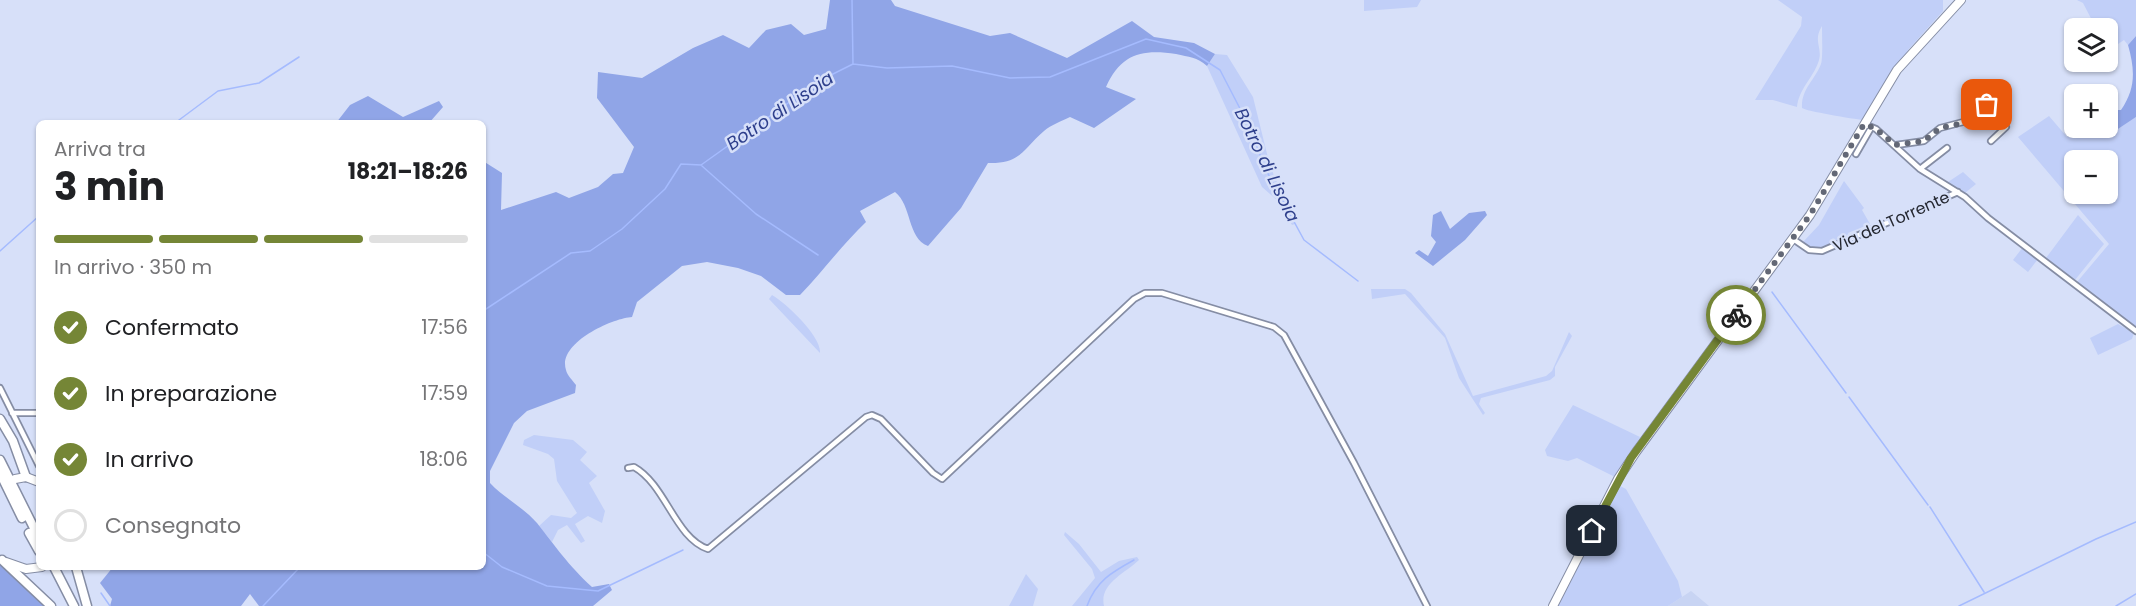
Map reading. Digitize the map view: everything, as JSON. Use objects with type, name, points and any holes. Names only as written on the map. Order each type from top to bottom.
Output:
[{"type":"highway","points":[[0,419],[34,478]]},
{"type":"highway","points":[[0,459],[36,532]]},
{"type":"highway","points":[[0,473],[36,545]]},
{"type":"highway","points":[[1,559],[51,606]]},
{"type":"highway","points":[[49,570],[68,606]]},
{"type":"highway","points":[[56,570],[74,606]]},
{"type":"highway","points":[[77,570],[87,606]]},
{"type":"main road","points":[[1553,606],[1625,467],[1793,239],[1868,126],[1897,70],[1961,0]]},
{"type":"main road","points":[[15,479],[34,478]]},
{"type":"main road","points":[[1,559],[21,568],[36,567]]},
{"type":"street","points":[[1895,145],[1924,141],[1940,128],[1963,123],[1987,105],[2006,127],[1991,141]]},
{"type":"street","points":[[1856,154],[1868,126],[1895,145],[1920,169],[1958,192],[2136,332]]},
{"type":"street","points":[[1920,169],[1947,148]]},
{"type":"street","name":"Via del Torrente","points":[[1793,239],[1806,249],[1822,251],[1958,192]]},
{"type":"street","points":[[628,468],[634,467],[652,480],[685,530],[701,546],[708,549],[866,417],[872,415],[881,419],[933,473],[942,479],[1134,299],[1145,293],[1162,293],[1274,327],[1284,335],[1364,482],[1426,606]]},
{"type":"street","points":[[0,388],[36,460]]},
{"type":"street","points":[[12,413],[36,413]]},
{"type":"shaded area","points":[[830,0],[891,0],[895,6],[990,36],[1010,33],[1067,58],[1132,21],[1154,37],[1194,43],[1215,54],[1207,66],[1193,58],[1153,52],[1143,53],[1126,60],[1106,87],[1136,99],[1094,128],[1070,117],[1047,129],[1015,158],[999,163],[988,163],[961,208],[928,246],[916,236],[904,205],[895,192],[860,211],[866,222],[800,295],[786,295],[761,276],[738,268],[707,262],[682,266],[637,302],[632,317],[600,327],[578,342],[570,350],[565,360],[567,372],[576,385],[575,393],[527,411],[514,423],[490,471],[490,483],[532,517],[569,563],[592,587],[609,584],[612,590],[593,606],[259,606],[250,594],[241,606],[110,606],[112,599],[100,583],[111,570],[486,570],[486,163],[502,173],[501,210],[556,192],[569,198],[598,187],[613,174],[623,173],[634,147],[597,98],[598,72],[642,78],[693,48],[723,35],[749,48],[766,30],[791,24],[804,35],[826,29]]},
{"type":"shaded area","points":[[1364,0],[1421,0],[1417,7],[1364,11]]},
{"type":"shaded area","points":[[1778,0],[1943,0],[1943,11],[1908,50],[1863,120],[1802,108],[1806,90],[1821,64],[1822,26],[1818,36],[1820,53],[1818,63],[1800,95],[1797,107],[1773,100],[1755,100],[1801,26],[1802,17]]},
{"type":"shaded area","points":[[2077,0],[2136,0],[2136,36],[2128,45],[2124,40],[2118,44],[2118,18],[2091,18],[2083,3]]},
{"type":"shaded area","points":[[2136,36],[2136,117],[2118,129],[2118,110],[2121,110],[2126,102],[2133,79],[2128,45]]},
{"type":"shaded area","points":[[1215,54],[1227,55],[1253,97],[1270,166],[1295,224],[1292,225],[1279,202],[1262,187],[1207,66]]},
{"type":"shaded area","points":[[368,96],[403,117],[439,101],[443,107],[432,120],[338,120],[350,105]]},
{"type":"shaded area","points":[[2049,116],[2064,134],[2064,138],[2118,138],[2118,129],[2136,117],[2136,329],[2077,282],[2109,244],[2075,204],[2118,204],[2118,150],[2064,150],[2064,191],[2018,137]]},
{"type":"shaded area","points":[[1963,172],[1976,184],[1965,193],[1948,182]]},
{"type":"shaded area","points":[[1844,181],[1864,208],[1862,210],[1870,224],[1848,233],[1850,238],[1820,249],[1808,247],[1803,242],[1819,225]]},
{"type":"shaded area","points":[[1441,211],[1450,229],[1469,213],[1485,211],[1487,215],[1465,240],[1433,266],[1415,253],[1419,250],[1428,256],[1436,242],[1431,236],[1433,215]]},
{"type":"shaded area","points":[[2078,215],[2104,244],[2075,280],[2046,258]]},
{"type":"shaded area","points":[[2023,247],[2038,259],[2028,272],[2013,260]]},
{"type":"shaded area","points":[[1371,289],[1405,289],[1411,293],[1445,334],[1473,396],[1546,376],[1552,371],[1569,332],[1572,336],[1555,367],[1555,376],[1550,380],[1481,398],[1479,404],[1485,413],[1483,415],[1459,378],[1445,338],[1405,294],[1372,299]]},
{"type":"shaded area","points":[[772,295],[786,305],[809,330],[819,346],[820,353],[769,299]]},
{"type":"shaded area","points":[[2118,324],[2134,333],[2132,339],[2098,355],[2090,338]]},
{"type":"shaded area","points":[[1573,405],[1640,437],[1615,477],[1577,458],[1568,461],[1547,456],[1545,450]]},
{"type":"shaded area","points":[[534,435],[573,440],[587,452],[580,460],[597,476],[589,483],[605,511],[602,523],[588,516],[575,524],[585,541],[581,543],[567,525],[558,530],[552,542],[539,526],[551,515],[571,518],[577,513],[557,481],[554,459],[548,454],[523,445],[524,440]]},
{"type":"shaded area","points":[[1618,485],[1626,489],[1678,581],[1682,597],[1668,606],[1558,606]]},
{"type":"shaded area","points":[[1065,532],[1079,544],[1101,572],[1119,561],[1137,557],[1139,560],[1109,585],[1103,598],[1104,606],[1072,606],[1095,578],[1092,569],[1064,535]]},
{"type":"shaded area","points":[[0,565],[10,571],[44,606],[0,606]]},
{"type":"shaded area","points":[[1026,574],[1038,589],[1033,606],[1009,606]]},
{"type":"shaded area","points":[[1691,591],[1709,606],[1668,606],[1682,597]]},
{"type":"waterway","points":[[852,0],[853,64]]},
{"type":"waterway","name":"Botro di Lisoia","points":[[486,309],[571,253],[590,251],[622,229],[665,189],[681,164],[701,165],[819,81],[853,64],[887,68],[952,66],[1010,78],[1050,77],[1146,39],[1186,48],[1220,70],[1248,124],[1266,170],[1304,240],[1358,281]]},
{"type":"waterway","points":[[179,120],[218,91],[259,83],[299,57]]},
{"type":"waterway","points":[[702,166],[756,214],[818,255]]},
{"type":"waterway","points":[[0,251],[36,219]]},
{"type":"waterway","points":[[1772,292],[1846,393]]},
{"type":"waterway","points":[[1849,397],[1928,505]]},
{"type":"waterway","points":[[1930,507],[1984,592]]},
{"type":"waterway","points":[[1959,606],[2136,522]]},
{"type":"waterway","points":[[486,554],[502,567],[547,586],[598,591],[683,550]]},
{"type":"waterway","points":[[1087,606],[1095,590],[1106,578],[1134,560]]},
{"type":"waterway","name":"Botro di Lisoia","points":[[263,606],[297,570]]},
{"type":"waterway","name":"Botro di Lisoia","points":[[101,593],[110,606]]},
{"type":"waterway","points":[[2116,606],[2136,594]]},
{"type":"way so far","points":[[1736,315],[1810,215],[1864,124],[1876,129],[1895,145],[1924,141],[1940,128],[1963,123],[1987,105]]},
{"type":"route","points":[[1592,531],[1631,458],[1736,315]]}]
